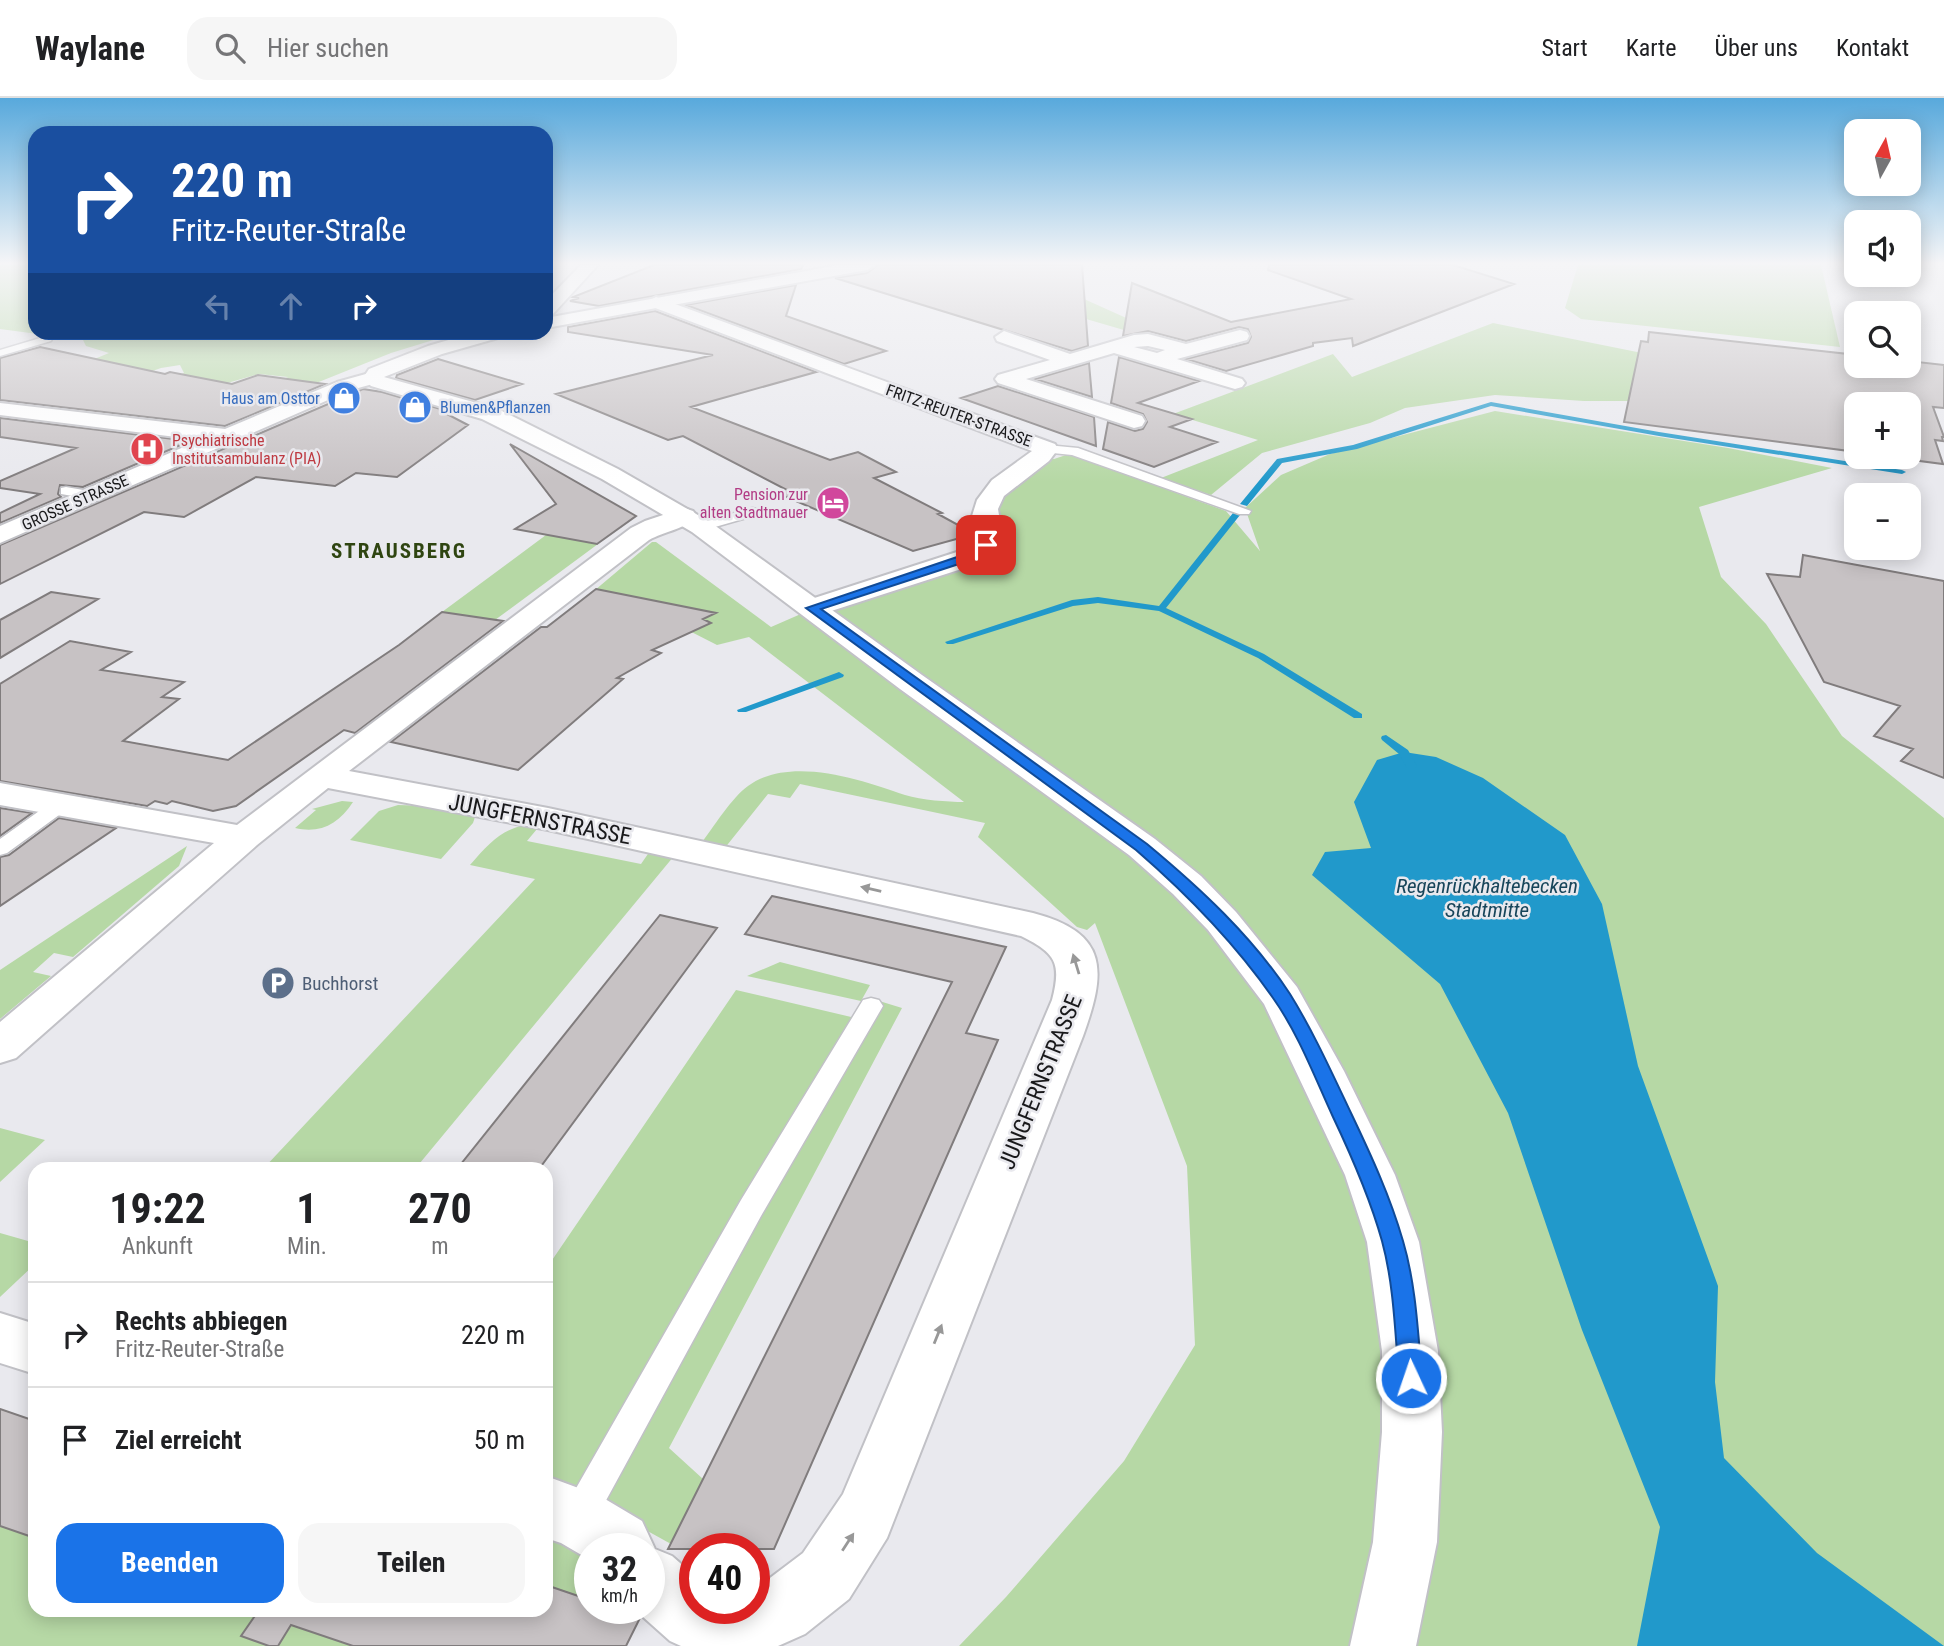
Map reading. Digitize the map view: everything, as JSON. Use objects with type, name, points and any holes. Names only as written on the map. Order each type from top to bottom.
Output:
[{"type":"street","name":"FRITZ-REUTER-STRASSE","points":[[750,337],[1047,449],[989,498],[984,516],[989,536],[986,545],[970,557],[812,608]]},
{"type":"street","points":[[1005,337],[1075,369]]},
{"type":"street","points":[[1157,359],[1235,337]]},
{"type":"street","name":"GROSSE STRASSE","points":[[0,535],[83,491],[344,386],[373,378],[376,373],[416,357],[472,340]]},
{"type":"street","points":[[1134,421],[1005,379],[1045,367],[1075,369],[1113,347],[1148,340],[1186,350]]},
{"type":"street","points":[[1113,347],[1235,383]]},
{"type":"street","points":[[373,378],[490,414],[610,474],[692,522],[1142,847],[1187,885],[1222,921],[1282,997],[1321,1071],[1370,1175],[1393,1242],[1410,1351],[1412,1432],[1405,1542],[1382,1646]]},
{"type":"street","points":[[0,410],[224,436]]},
{"type":"street","points":[[0,1047],[244,837],[639,534],[654,526],[692,522]]},
{"type":"street","name":"JUNGFERNSTRASSE","points":[[321,776],[535,817],[1033,926],[1053,933],[1068,945],[1080,969],[1078,989],[864,1516],[826,1576],[782,1611],[737,1630],[693,1618],[665,1593]]},
{"type":"street","points":[[0,794],[244,837]]},
{"type":"street","points":[[0,1338],[28,1347]]},
{"type":"lane","points":[[0,353],[44,340]]},
{"type":"lane","points":[[1047,449],[1084,454],[1244,511]]},
{"type":"lane","points":[[692,522],[752,512]]},
{"type":"lane","points":[[0,849],[63,803]]},
{"type":"lane","points":[[583,1525],[744,1220],[871,1006]]},
{"type":"green space","points":[[1456,337],[1564,337],[1662,357],[1638,401],[1584,401],[1495,395],[1405,408],[1370,423],[1262,453],[1211,495],[1161,478],[1258,440],[1173,414],[1333,354],[1352,377]]},
{"type":"green space","points":[[1750,337],[1838,337],[1840,347]]},
{"type":"green space","points":[[83,340],[433,340],[391,353],[224,420],[188,420],[288,377],[259,374],[217,386],[137,391],[184,373],[180,365],[144,374],[92,360],[109,353],[86,346]]},
{"type":"green space","points":[[1495,411],[1728,448],[1832,468],[1699,507],[1721,577],[1766,624],[1842,736],[1944,818],[1944,1646],[959,1646],[1006,1597],[1124,1461],[1195,1345],[1187,1166],[1095,923],[1087,930],[1077,927],[978,837],[985,823],[800,784],[790,798],[768,794],[724,849],[700,845],[742,791],[765,777],[784,772],[826,773],[912,797],[964,802],[749,637],[717,645],[662,617],[582,601],[652,542],[656,542],[771,627],[810,610],[970,557],[984,516],[1038,459],[1054,459],[1069,454],[1226,511],[1260,551],[1245,508],[1281,475],[1330,454]]},
{"type":"green space","points":[[546,535],[598,544],[495,620],[442,612]]},
{"type":"green space","points":[[342,801],[353,802],[342,816],[328,826],[313,830],[295,828],[316,810],[312,809]]},
{"type":"green space","points":[[398,805],[428,806],[473,814],[475,817],[473,823],[441,859],[350,840],[379,811]]},
{"type":"green space","points":[[542,823],[527,841],[641,864],[650,851],[674,856],[421,1162],[270,1162],[535,879],[470,865],[501,835],[529,824]]},
{"type":"green space","points":[[187,846],[179,866],[73,957],[54,953],[33,972],[51,976],[0,1019],[0,970]]},
{"type":"green space","points":[[780,962],[870,985],[861,1001],[747,976]]},
{"type":"green space","points":[[736,990],[864,1020],[876,1000],[902,1008],[669,1448],[703,1479],[671,1544],[665,1541],[665,1533],[651,1533],[597,1503],[553,1487],[553,1259]]},
{"type":"green space","points":[[0,1128],[45,1140],[0,1182]]},
{"type":"green space","points":[[0,1233],[28,1241],[28,1271],[0,1297]]},
{"type":"green space","points":[[0,1526],[28,1536],[28,1617],[254,1617],[242,1636],[269,1646],[0,1646]]},
{"type":"green space","points":[[553,1540],[574,1547],[574,1595],[553,1587]]},
{"type":"green space","points":[[292,1625],[353,1646],[278,1646]]},
{"type":"water","name":"Regenrückhaltebecken Stadtmitte","points":[[1404,752],[1436,757],[1483,778],[1565,835],[1602,904],[1638,1066],[1718,1286],[1715,1382],[1724,1458],[1817,1553],[1944,1646],[1637,1646],[1660,1527],[1582,1330],[1508,1113],[1440,984],[1312,875],[1325,852],[1371,848],[1354,802],[1377,760]]},
{"type":"building","points":[[601,337],[724,337],[816,372],[691,407],[830,460],[858,452],[896,472],[874,478],[942,513],[938,514],[971,532],[971,535],[913,551],[777,493],[785,489],[683,436],[668,440],[556,394],[713,355]]},
{"type":"building","points":[[772,337],[847,337],[886,351],[844,364]]},
{"type":"building","points":[[1027,337],[1087,337],[1088,346],[1072,351]]},
{"type":"building","points":[[1172,337],[1200,337],[1186,341]]},
{"type":"building","points":[[1251,337],[1376,337],[1353,346],[1352,338],[1313,343],[1313,346],[1226,371],[1186,359],[1248,343]]},
{"type":"building","points":[[1648,337],[1696,337],[1844,354],[1844,378],[1921,378],[1921,362],[1944,365],[1944,408],[1933,407],[1944,437],[1943,441],[1935,440],[1943,464],[1921,461],[1921,392],[1844,392],[1844,450],[1624,422],[1641,341],[1648,342]]},
{"type":"building","points":[[40,347],[165,374],[170,372],[232,384],[258,375],[325,384],[225,426],[0,400],[0,358]]},
{"type":"building","points":[[1119,357],[1199,381],[1138,403],[1192,419],[1170,427],[1217,442],[1154,467],[1103,449],[1108,422],[1135,431],[1143,429],[1147,422],[1143,414],[1111,403]]},
{"type":"building","points":[[438,359],[522,384],[475,400],[396,378],[397,375]]},
{"type":"building","points":[[1089,363],[1092,397],[1035,379]]},
{"type":"building","points":[[998,386],[1094,417],[1096,446],[961,398]]},
{"type":"building","points":[[363,389],[444,410],[441,411],[468,425],[397,477],[356,473],[335,486],[256,477],[184,517],[144,512],[0,584],[0,545]]},
{"type":"building","points":[[0,418],[190,441],[83,487],[60,485],[58,494],[61,497],[0,523],[0,513],[40,494],[0,488],[0,481],[76,448],[0,437]]},
{"type":"building","points":[[510,444],[636,516],[597,544],[515,529],[556,504]]},
{"type":"building","points":[[1803,555],[1944,581],[1944,778],[1901,761],[1913,749],[1874,736],[1900,706],[1824,682],[1767,574],[1800,577]]},
{"type":"building","points":[[596,589],[716,613],[703,619],[711,623],[652,650],[661,653],[617,678],[623,679],[518,770],[391,742],[541,627],[547,627]]},
{"type":"building","points":[[51,592],[98,599],[0,658],[0,620]]},
{"type":"building","points":[[442,612],[503,621],[355,733],[344,730],[236,806],[213,811],[172,801],[167,804],[155,801],[147,806],[0,781],[0,684],[70,641],[131,652],[101,670],[184,682],[162,697],[179,699],[123,741],[228,760],[399,645]]},
{"type":"building","points":[[0,808],[32,813],[0,836]]},
{"type":"building","points":[[59,818],[116,828],[0,906],[0,857],[9,855]]},
{"type":"building","points":[[772,896],[1006,947],[966,1033],[998,1040],[774,1549],[770,1549],[770,1533],[679,1533],[679,1549],[668,1549],[952,982],[745,934]]},
{"type":"building","points":[[660,915],[717,928],[544,1162],[463,1162]]},
{"type":"building","points":[[0,1409],[28,1419],[28,1536],[0,1526]]},
{"type":"building","points":[[553,1587],[574,1595],[574,1624],[637,1624],[626,1646],[353,1646],[291,1625],[278,1646],[269,1646],[241,1636],[254,1617],[553,1617]]},
{"type":"waterway","points":[[1244,504],[1280,461],[1354,447],[1491,404],[1659,434],[1902,472]]},
{"type":"waterway","points":[[1161,609],[1236,515]]},
{"type":"waterway","points":[[950,642],[1072,603],[1098,600],[1161,609]]},
{"type":"waterway","points":[[1161,609],[1261,656],[1358,716]]},
{"type":"waterway","points":[[742,710],[839,675]]},
{"type":"waterway","points":[[1386,738],[1404,752],[1411,766]]},
{"type":"place","name":"Haus am Osttor","points":[[344,398]]},
{"type":"place","name":"Blumen&Pflanzen","points":[[415,407]]},
{"type":"place","name":"Psychiatrische Institutsambulanz (PIA)","points":[[147,449]]},
{"type":"place","name":"Pension zur alten Stadtmauer","points":[[833,503]]},
{"type":"place","name":"Buchhorst","points":[[278,983]]},
{"type":"district","name":"STRAUSBERG","points":[[399,551]]},
{"type":"route","points":[[986,545],[970,557],[812,608],[1142,847],[1187,885],[1222,921],[1282,997],[1321,1071],[1370,1175],[1393,1242],[1410,1351],[1411,1378]]}]
